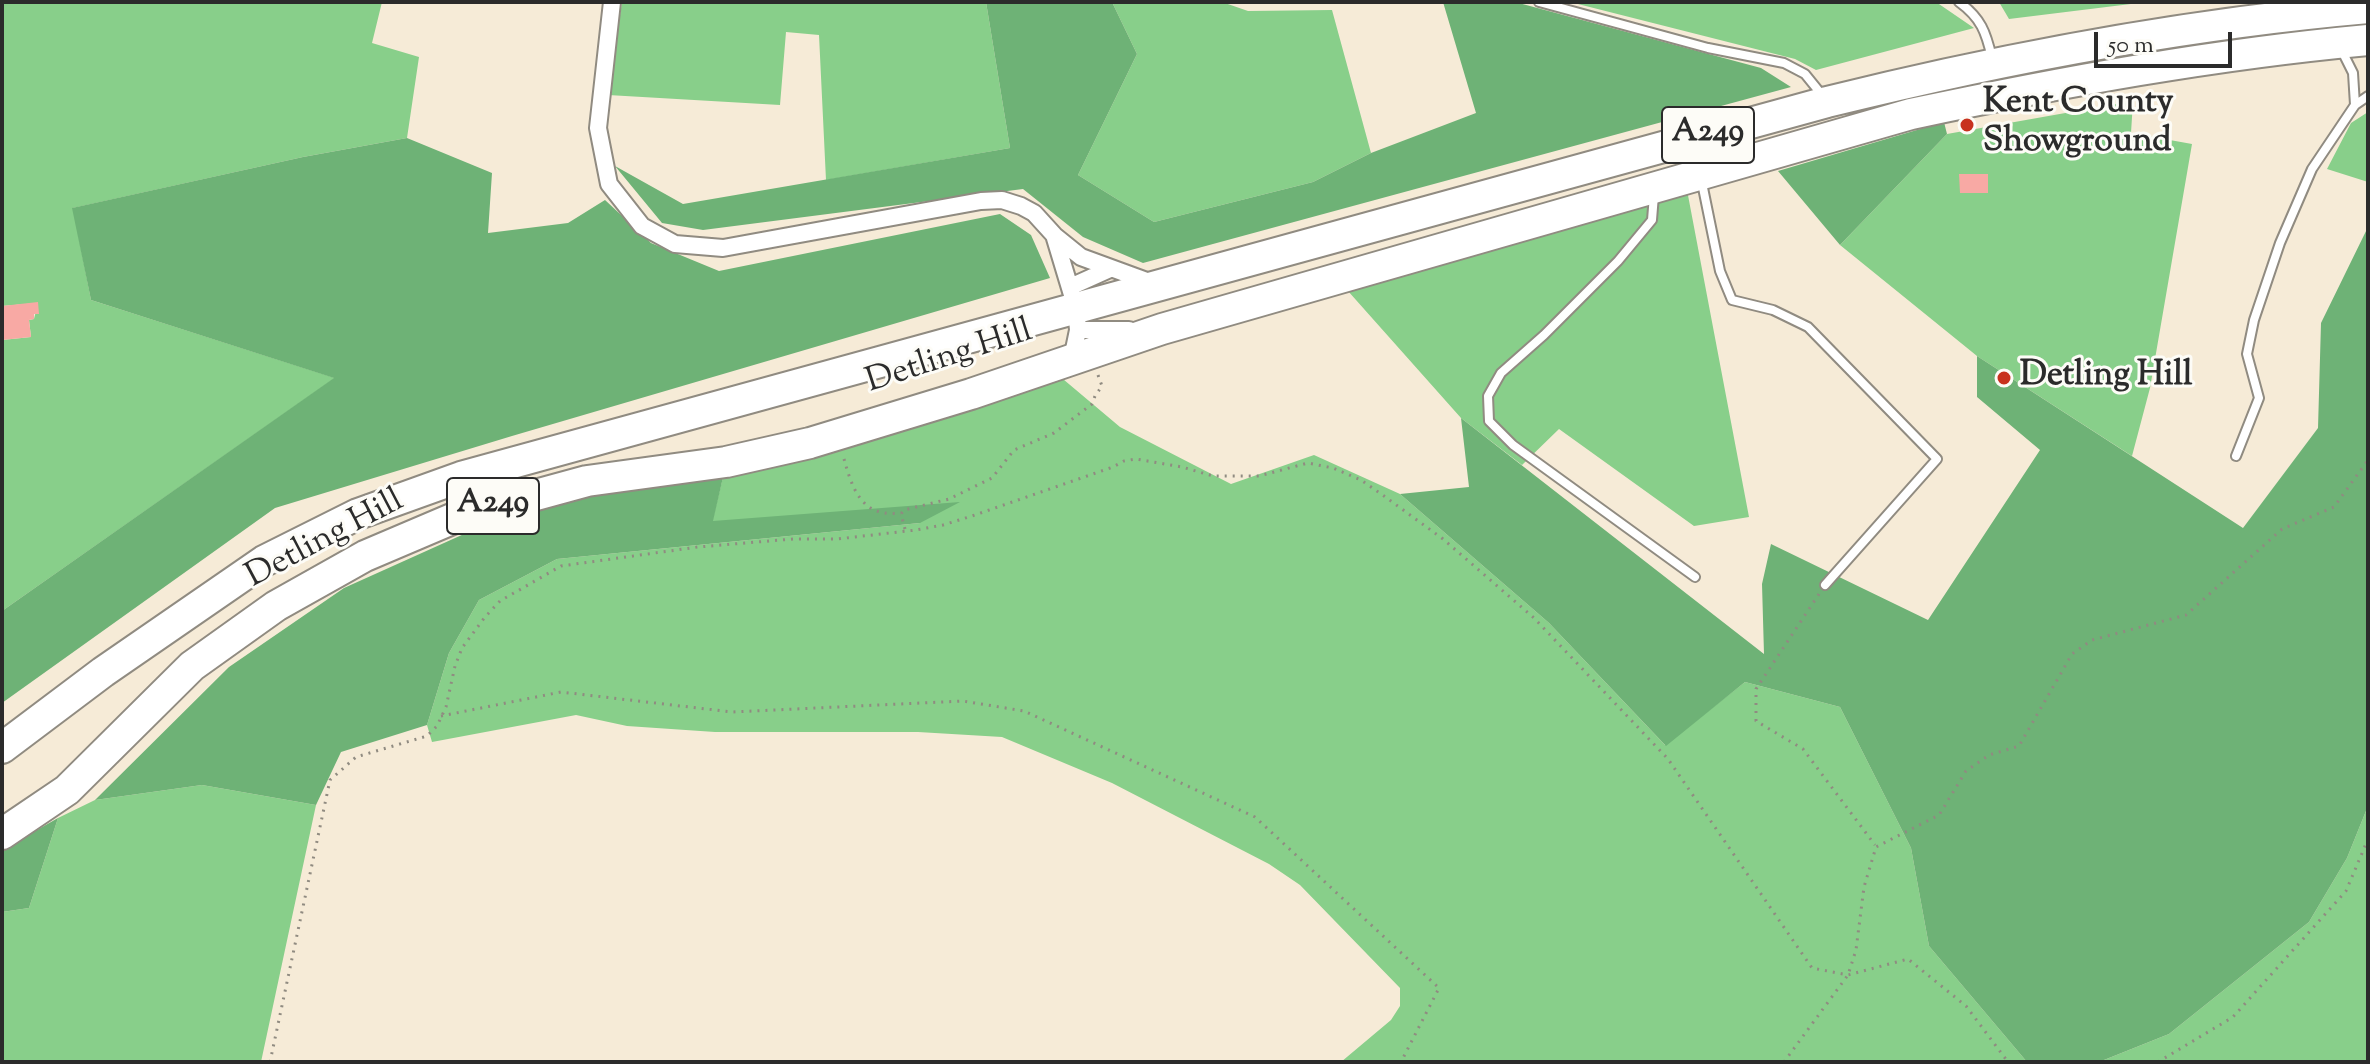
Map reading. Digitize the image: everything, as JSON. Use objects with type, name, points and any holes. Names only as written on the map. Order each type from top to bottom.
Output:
[{"type":"highway","name":"A249","points":[[1993,64],[2141,36],[2368,8]]},
{"type":"highway","name":"Detling Hill","points":[[2,748],[103,672],[264,561],[358,514],[461,477],[1078,327],[1162,329],[1911,114],[2176,64],[2353,41]]},
{"type":"highway","name":"Detling Hill","points":[[2,834],[67,790],[192,666],[276,606],[365,556],[459,516],[587,481],[726,462],[838,435],[971,394],[1078,327],[1156,285],[1827,102],[1993,64]]},
{"type":"street","points":[[612,2],[598,128],[609,184],[642,226],[675,244],[723,248],[981,201],[1002,200],[1034,213],[1081,257],[1156,285]]},
{"type":"street","points":[[1054,235],[1078,327]]},
{"type":"street","points":[[1078,327],[1110,269]]},
{"type":"lane","points":[[1539,2],[1708,48],[1784,63],[1805,74],[1827,102]]},
{"type":"lane","points":[[1959,2],[1974,13],[1987,36],[1993,64]]},
{"type":"lane","points":[[2353,41],[2355,105]]},
{"type":"lane","points":[[2236,456],[2259,398],[2247,354],[2254,320],[2280,243],[2312,169],[2355,105],[2368,96]]},
{"type":"lane","points":[[1700,174],[1720,271],[1732,300],[1773,310],[1808,327],[1937,459],[1825,585]]},
{"type":"lane","points":[[1655,186],[1652,220],[1618,261],[1501,373],[1488,396],[1489,421],[1513,445],[1695,577]]},
{"type":"path","points":[[901,514],[904,510],[949,499],[992,478],[1014,450],[1054,433],[1092,404],[1102,386],[1078,327]]},
{"type":"path","points":[[838,435],[851,484],[865,504],[880,512],[901,514]]},
{"type":"path","points":[[270,1062],[330,780],[356,757],[427,736],[437,726],[446,707],[462,648],[500,601],[561,566],[698,547],[793,539],[837,539],[943,525],[1136,459],[1213,476],[1259,476],[1308,463],[1333,468],[1361,480],[1443,539],[1534,618],[1668,759],[1812,968],[1848,975],[1908,959],[1966,1006],[2008,1062]]},
{"type":"path","points":[[1784,1062],[1848,975],[1856,950],[1864,887],[1876,847],[1939,815],[1966,771],[1989,755],[2019,746],[2072,654],[2092,640],[2186,615],[2282,529],[2334,507],[2368,460]]},
{"type":"path","points":[[901,514],[905,531]]},
{"type":"path","points":[[1825,585],[1756,689],[1756,721],[1803,749],[1876,847]]},
{"type":"path","points":[[441,716],[561,692],[732,712],[963,701],[1024,711],[1255,817],[1439,988],[1401,1062]]},
{"type":"path","points":[[2158,1062],[2233,1017],[2346,891],[2368,839]]},
{"type":"green space","points":[[2,2],[382,2],[372,43],[419,57],[407,138],[303,157],[73,208],[91,300],[335,378],[2,611],[2,340],[31,337],[29,320],[34,319],[38,303],[2,306]]},
{"type":"green space","points":[[622,2],[986,2],[1010,148],[826,180],[819,35],[786,32],[780,105],[608,95]]},
{"type":"green space","points":[[986,2],[1112,2],[1137,54],[1078,175],[1154,222],[1313,182],[1371,153],[1476,113],[1443,2],[1515,2],[1761,68],[1791,87],[1143,263],[1083,237],[1023,189],[703,230],[662,223],[615,166],[683,204],[1010,148]]},
{"type":"green space","points":[[1112,2],[1222,2],[1248,11],[1332,10],[1371,153],[1313,182],[1154,222],[1078,175],[1137,54]]},
{"type":"green space","points":[[1570,2],[1936,2],[1974,28],[1816,70],[1795,59]]},
{"type":"green space","points":[[1999,2],[2147,2],[2009,19]]},
{"type":"green space","points":[[2133,101],[2131,133],[2192,144],[2150,388],[2132,456],[1977,356],[1840,245],[1947,134]]},
{"type":"green space","points":[[2368,112],[2368,182],[2327,169],[2351,123]]},
{"type":"green space","points":[[1944,122],[1947,134],[1840,245],[1778,171]]},
{"type":"green space","points":[[407,138],[492,173],[488,233],[568,223],[605,200],[651,243],[719,271],[1000,214],[1031,235],[1050,278],[275,508],[2,703],[2,611],[334,378],[91,300],[72,208],[303,157]]},
{"type":"green space","points":[[1687,190],[1749,517],[1694,526],[1559,429],[1522,465],[1461,418],[1348,291]]},
{"type":"green space","points":[[2368,227],[2368,806],[2347,858],[2309,922],[2169,1034],[2099,1062],[2027,1062],[1929,946],[1911,848],[1840,707],[1745,682],[1666,746],[1549,623],[1400,494],[1469,487],[1461,418],[1764,654],[1762,584],[1771,544],[1928,620],[2040,450],[1977,397],[1977,356],[2243,528],[2318,428],[2321,323]]},
{"type":"green space","points":[[1057,374],[1120,427],[1231,484],[1314,455],[1400,494],[1549,623],[1665,745],[1745,682],[1840,707],[1911,848],[1929,946],[2027,1062],[1341,1062],[1391,1020],[1400,1006],[1400,988],[1300,885],[1269,864],[1112,783],[1002,737],[918,732],[715,732],[627,726],[576,715],[432,742],[427,725],[449,653],[479,600],[557,559],[920,523],[712,522],[724,473]]},
{"type":"green space","points":[[724,473],[713,521],[960,502],[920,523],[557,559],[479,600],[449,653],[427,725],[341,752],[316,805],[202,785],[95,800],[229,667],[344,588],[464,534],[597,489]]},
{"type":"green space","points":[[202,785],[316,805],[261,1062],[2,1062],[2,912],[29,908],[58,818],[95,800]]},
{"type":"green space","points":[[2368,806],[2368,1062],[2099,1062],[2169,1034],[2309,922],[2347,858]]},
{"type":"green space","points":[[58,818],[29,908],[2,912],[2,850]]},
{"type":"building","points":[[1959,174],[1988,174],[1988,193],[1960,193]]},
{"type":"building","points":[[38,302],[39,314],[34,314],[34,319],[29,320],[31,337],[2,340],[2,306]]},
{"type":"place","name":"Kent County Showground","points":[[1967,125]]},
{"type":"place","name":"Detling Hill","points":[[2004,378]]}]
